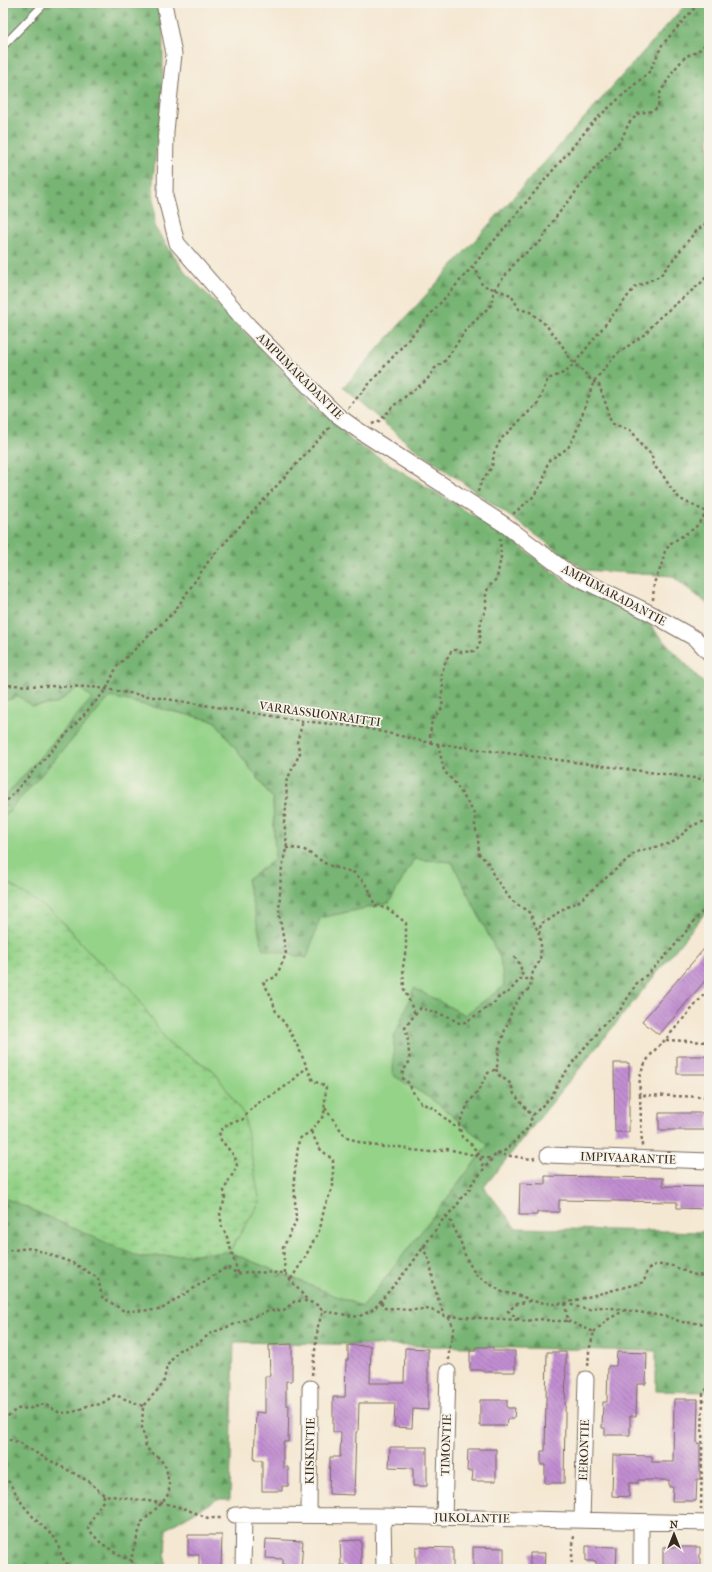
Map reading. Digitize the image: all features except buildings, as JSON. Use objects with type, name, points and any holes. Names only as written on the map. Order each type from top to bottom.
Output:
[{"type":"street","name":"AMPUMARADANTIE","points":[[164,3],[174,54],[166,131],[165,196],[177,243],[249,326],[339,417],[505,525],[570,574],[650,613],[696,639],[709,653]]},
{"type":"street","name":"IMPIVAARANTIE","points":[[548,1155],[709,1161]]},
{"type":"street","name":"TIMONTIE","points":[[444,1518],[448,1372]]},
{"type":"street","name":"EERONTIE","points":[[578,1525],[586,1379]]},
{"type":"street","name":"KIISKINTIE","points":[[309,1515],[310,1388]]},
{"type":"street","name":"JUKOLANTIE","points":[[241,1517],[309,1515],[383,1516],[578,1525],[641,1522],[705,1523]]},
{"type":"street","points":[[383,1516],[384,1569]]},
{"type":"street","points":[[241,1517],[243,1569]]},
{"type":"street","points":[[641,1522],[641,1569]]},
{"type":"lane","points":[[3,46],[45,3]]},
{"type":"path","points":[[3,805],[106,690],[117,666],[174,612],[210,559],[472,267],[595,120],[650,71],[662,45],[699,3]]},
{"type":"path","points":[[358,430],[381,420],[393,406],[427,380],[434,369],[446,360],[465,331],[491,305],[494,290],[518,259],[541,241],[555,218],[594,169],[621,140],[629,123],[639,113],[653,111],[658,107],[660,93],[673,71],[686,56],[697,52],[708,42],[709,33]]},
{"type":"path","points":[[475,505],[481,482],[492,467],[494,453],[501,438],[538,403],[548,379],[566,372],[635,287],[660,276],[695,232],[709,221]]},
{"type":"path","points":[[472,267],[478,273],[482,285],[512,295],[519,309],[530,312],[546,325],[574,364],[601,388],[608,410],[608,416],[613,424],[632,431],[641,445],[650,453],[653,465],[662,474],[676,495],[682,501],[708,512],[695,528],[671,543],[665,552],[661,567],[654,583],[653,604],[650,613]]},
{"type":"path","points":[[432,744],[430,735],[432,720],[443,708],[441,697],[443,688],[441,678],[446,660],[452,650],[462,652],[474,651],[477,649],[480,642],[481,621],[486,608],[486,594],[488,588],[497,578],[500,557],[500,536],[505,525],[513,515],[532,498],[543,482],[548,461],[568,448],[575,435],[594,381],[617,354],[645,334],[660,317],[701,283],[709,274]]},
{"type":"path","name":"VARRASSUONRAITTI","points":[[3,685],[92,687],[303,721],[361,727],[432,744],[709,780]]},
{"type":"path","points":[[303,721],[297,742],[300,753],[286,782],[287,800],[284,822],[287,844],[281,873],[279,913],[286,954],[276,977],[263,982],[271,996],[276,1012],[288,1028],[313,1081],[326,1086],[324,1115],[311,1131],[299,1139],[294,1179],[296,1221],[283,1248],[285,1273],[308,1301]]},
{"type":"path","points":[[438,744],[444,771],[455,782],[475,814],[475,827],[478,838],[479,854],[490,865],[492,875],[511,900],[530,913],[539,934],[541,945],[540,961],[533,971],[530,988],[520,997],[513,1008],[500,1048],[496,1069],[499,1075],[511,1084],[514,1094],[532,1116]]},
{"type":"path","points":[[539,934],[541,923],[578,902],[636,852],[672,843],[693,825],[709,820]]},
{"type":"path","points":[[286,848],[303,849],[328,865],[355,873],[368,886],[375,906],[387,908],[406,923],[406,948],[403,967],[404,989],[414,1014]]},
{"type":"path","points":[[132,1569],[132,1554],[142,1522],[162,1504],[169,1493],[167,1470],[160,1459],[151,1453],[146,1447],[142,1427],[143,1406],[163,1384],[167,1366],[179,1350],[197,1344],[211,1333],[269,1311],[284,1310],[295,1301],[308,1301],[317,1305],[323,1311],[358,1317],[374,1309],[410,1266],[446,1216],[457,1206],[461,1198],[470,1189],[471,1185],[484,1168],[496,1154],[506,1150],[529,1127],[532,1116],[551,1097],[562,1077],[584,1048],[596,1036],[599,1028],[620,1010],[637,983],[671,950],[709,903]]},
{"type":"path","points":[[514,957],[520,964],[523,978]]},
{"type":"path","points":[[460,1132],[433,1108],[421,1103],[409,1083],[404,1080],[402,1076],[403,1071],[410,1061],[409,1039],[406,1028],[414,1014],[421,1008],[449,1017],[459,1023],[466,1022],[494,1004],[500,996],[510,991],[517,982],[523,978],[532,979]]},
{"type":"path","points":[[642,1159],[640,1079],[643,1067],[658,1047],[709,989]]},
{"type":"path","points":[[665,1040],[709,1042]]},
{"type":"path","points":[[238,1274],[227,1237],[222,1227],[220,1213],[225,1199],[224,1190],[237,1166],[235,1157],[221,1140],[220,1132],[229,1123],[242,1120],[251,1109],[262,1100],[290,1083],[307,1067]]},
{"type":"path","points":[[484,1168],[472,1145],[462,1137],[458,1126],[468,1104],[478,1091],[488,1073],[496,1069]]},
{"type":"path","points":[[640,1095],[709,1097]]},
{"type":"path","points":[[325,1108],[345,1136],[361,1143],[431,1152],[447,1149],[492,1159]]},
{"type":"path","points":[[291,1280],[320,1229],[324,1209],[333,1186],[333,1160],[319,1148],[311,1131]]},
{"type":"path","points":[[496,1154],[531,1159],[548,1155]]},
{"type":"path","points":[[446,1216],[451,1222],[460,1240],[466,1258],[476,1275],[502,1292],[522,1296],[531,1300],[553,1304],[565,1303],[644,1282],[647,1270],[655,1265],[674,1266],[687,1274],[695,1276],[709,1275]]},
{"type":"path","points":[[425,1245],[424,1250],[430,1262],[434,1286],[444,1316]]},
{"type":"path","points":[[3,1252],[32,1248],[73,1263],[98,1278],[102,1297],[124,1311],[160,1310],[227,1267],[238,1274],[246,1272],[285,1273]]},
{"type":"path","points":[[520,1320],[508,1312],[517,1304],[531,1300]]},
{"type":"path","points":[[381,1302],[386,1308],[432,1310],[450,1319],[454,1328],[449,1350],[448,1372]]},
{"type":"path","points":[[565,1303],[588,1310],[598,1307],[625,1310],[669,1317],[681,1322],[709,1324]]},
{"type":"path","points":[[565,1303],[568,1321]]},
{"type":"path","points":[[586,1379],[589,1350],[594,1332],[607,1320],[625,1310]]},
{"type":"path","points":[[310,1388],[318,1326],[323,1311]]},
{"type":"path","points":[[444,1316],[526,1321],[540,1319],[568,1321],[594,1332]]},
{"type":"path","points":[[705,1523],[703,1394],[709,1386]]},
{"type":"path","points":[[3,1420],[17,1409],[32,1408],[44,1404],[60,1413],[74,1412],[87,1406],[101,1404],[115,1395],[143,1406]]},
{"type":"path","points":[[3,1438],[21,1443],[25,1447],[90,1482],[104,1495],[183,1508],[208,1518],[241,1517]]},
{"type":"path","points":[[3,1478],[9,1482],[31,1514],[56,1539],[62,1557],[70,1569]]},
{"type":"path","points":[[104,1495],[103,1501],[95,1513],[88,1529],[101,1543],[119,1555],[132,1561]]},
{"type":"path","points":[[571,1569],[578,1525]]},
{"type":"green space","points":[[3,3],[158,3],[163,25],[163,92],[153,179],[155,228],[186,273],[352,441],[507,536],[563,580],[645,620],[709,689],[709,908],[484,1187],[516,1228],[709,1232],[709,1392],[656,1391],[656,1351],[234,1342],[230,1499],[217,1499],[166,1529],[165,1569],[3,1569],[3,1197],[139,1257],[229,1252],[363,1307],[488,1145],[433,1100],[393,1075],[394,1038],[414,988],[465,1015],[504,986],[500,958],[452,862],[414,859],[389,903],[320,918],[307,958],[263,949],[247,880],[275,859],[273,799],[215,721],[110,697],[3,818],[3,799],[92,698],[78,687],[56,704],[31,706],[19,696],[8,700],[3,699]]},
{"type":"green space","points":[[687,3],[709,3],[709,605],[672,576],[585,570],[410,445],[343,388]]},
{"type":"green space","points":[[78,687],[93,698],[3,799],[3,699],[8,700],[19,696],[56,704]]},
{"type":"green space","points":[[110,697],[215,721],[273,799],[275,859],[320,918],[389,903],[414,859],[452,862],[500,958],[504,986],[465,1015],[393,1075],[433,1100],[488,1145],[363,1307],[229,1252],[260,1202],[214,1071],[168,1043],[130,987],[94,957],[55,914],[3,880],[3,818]]},
{"type":"green space","points":[[3,880],[55,914],[94,957],[130,987],[168,1043],[214,1071],[244,1115],[260,1202],[229,1252],[139,1257],[3,1197]]}]
